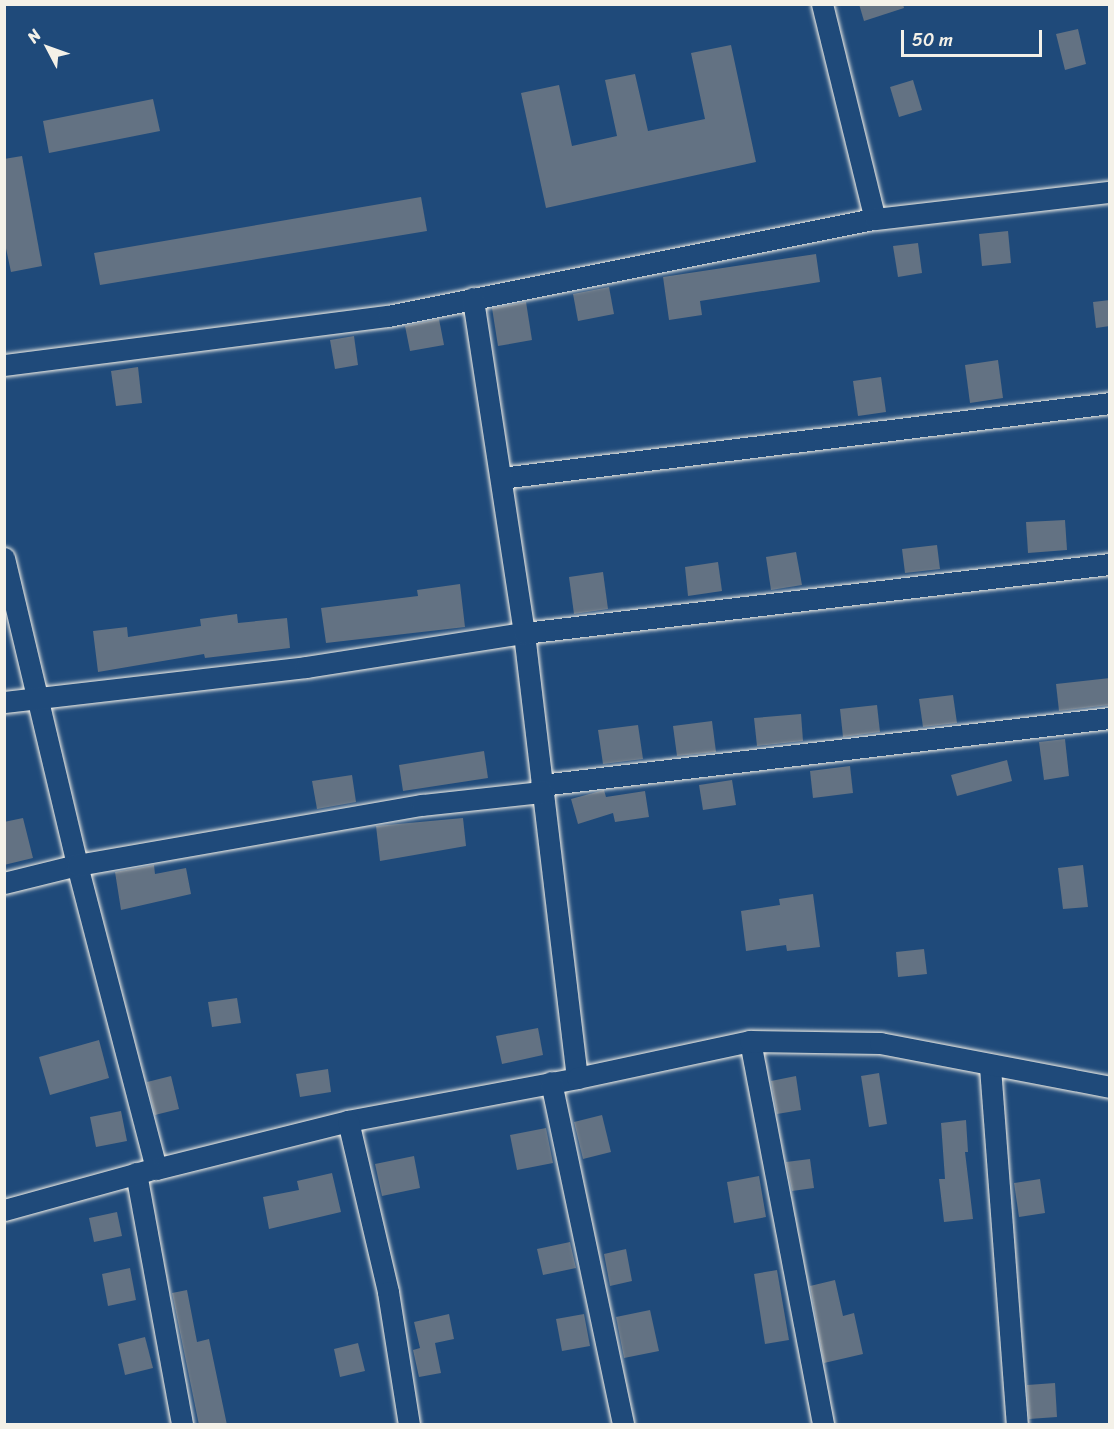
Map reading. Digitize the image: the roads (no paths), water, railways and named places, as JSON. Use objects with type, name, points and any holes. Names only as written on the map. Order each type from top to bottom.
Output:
[{"type":"street","points":[[822,4],[875,219]]},
{"type":"street","points":[[4,365],[388,316],[875,219],[1110,192]]},
{"type":"street","points":[[473,298],[524,633],[577,1078]]},
{"type":"street","points":[[501,478],[1110,403]]},
{"type":"street","points":[[4,558],[38,696],[146,1171],[182,1425]]},
{"type":"street","points":[[4,702],[38,696],[306,667],[524,633],[1110,564]]},
{"type":"street","points":[[4,883],[77,865],[422,805],[1110,718]]},
{"type":"street","points":[[750,1041],[823,1425]]},
{"type":"street","points":[[4,1210],[146,1171],[348,1121],[577,1078],[750,1041],[880,1043],[990,1067],[1087,1080],[1110,1087]]},
{"type":"street","points":[[990,1067],[1017,1425]]},
{"type":"street","points":[[551,1082],[623,1425]]},
{"type":"street","points":[[348,1121],[388,1292],[409,1425]]}]
